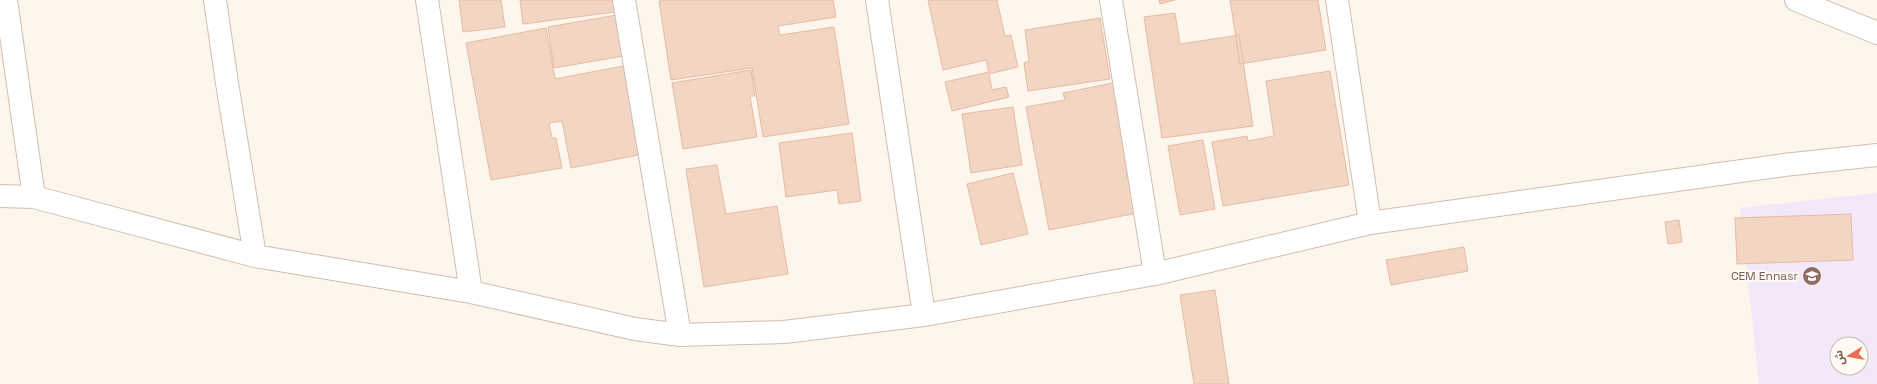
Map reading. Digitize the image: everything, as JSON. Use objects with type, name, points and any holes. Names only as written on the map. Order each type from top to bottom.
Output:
[{"type":"street","points":[[6,0],[34,197]]},
{"type":"street","points":[[215,0],[228,91],[255,256]]},
{"type":"street","points":[[428,0],[471,292]]},
{"type":"street","points":[[624,0],[680,335]]},
{"type":"street","points":[[877,0],[924,315]]},
{"type":"street","points":[[1111,0],[1155,274]]},
{"type":"street","points":[[1337,0],[1370,223]]},
{"type":"street","points":[[1796,0],[1877,33]]},
{"type":"street","points":[[0,196],[34,197],[255,256],[471,292],[635,329],[680,335],[784,332],[924,315],[1155,274],[1370,223],[1776,166],[1877,155]]},
{"type":"shaded area","name":"CEM Ennasr","points":[[1877,193],[1877,384],[1759,384],[1740,208]]},
{"type":"building","points":[[459,0],[501,0],[505,27],[463,32]]},
{"type":"building","points":[[520,0],[628,0],[630,10],[523,24]]},
{"type":"building","points":[[833,0],[836,17],[778,26],[780,35],[834,27],[849,124],[763,137],[752,68],[671,80],[659,1]]},
{"type":"building","points":[[928,0],[997,0],[1005,36],[1011,35],[1018,67],[989,74],[992,90],[1006,87],[1009,97],[952,111],[945,82],[989,72],[986,60],[943,70]]},
{"type":"building","points":[[1159,0],[1175,0],[1160,4]]},
{"type":"building","points":[[1230,0],[1318,0],[1326,50],[1240,64]]},
{"type":"building","points":[[634,12],[641,53],[554,68],[548,27]]},
{"type":"building","points":[[1175,13],[1180,44],[1239,35],[1253,126],[1162,138],[1144,17]]},
{"type":"building","points":[[1100,18],[1110,79],[1028,91],[1024,63],[1029,61],[1025,30]]},
{"type":"building","points":[[546,28],[555,79],[644,62],[660,151],[571,168],[562,121],[549,123],[552,138],[556,138],[562,168],[491,180],[466,43]]},
{"type":"building","points":[[751,70],[755,96],[750,96],[757,137],[683,149],[672,83]]},
{"type":"building","points":[[1330,71],[1349,185],[1223,206],[1212,142],[1247,136],[1248,141],[1274,136],[1266,81]]},
{"type":"building","points":[[1113,83],[1138,213],[1049,230],[1026,107],[1065,100],[1063,93]]},
{"type":"building","points":[[1013,107],[1022,165],[971,173],[962,114]]},
{"type":"building","points":[[852,133],[861,201],[839,204],[837,190],[786,197],[779,143]]},
{"type":"building","points":[[1203,140],[1215,209],[1180,215],[1168,146]]},
{"type":"building","points":[[717,165],[726,214],[777,206],[788,274],[704,287],[686,169]]},
{"type":"building","points":[[1013,173],[1028,234],[981,245],[967,184]]},
{"type":"building","points":[[1851,214],[1853,260],[1737,264],[1735,218]]},
{"type":"building","points":[[1679,220],[1682,242],[1668,244],[1665,222]]},
{"type":"building","points":[[1464,247],[1468,271],[1391,285],[1386,260]]},
{"type":"building","points":[[1215,290],[1229,384],[1194,384],[1180,295]]},
{"type":"place","name":"CEM Ennasr","points":[[1812,276]]}]
